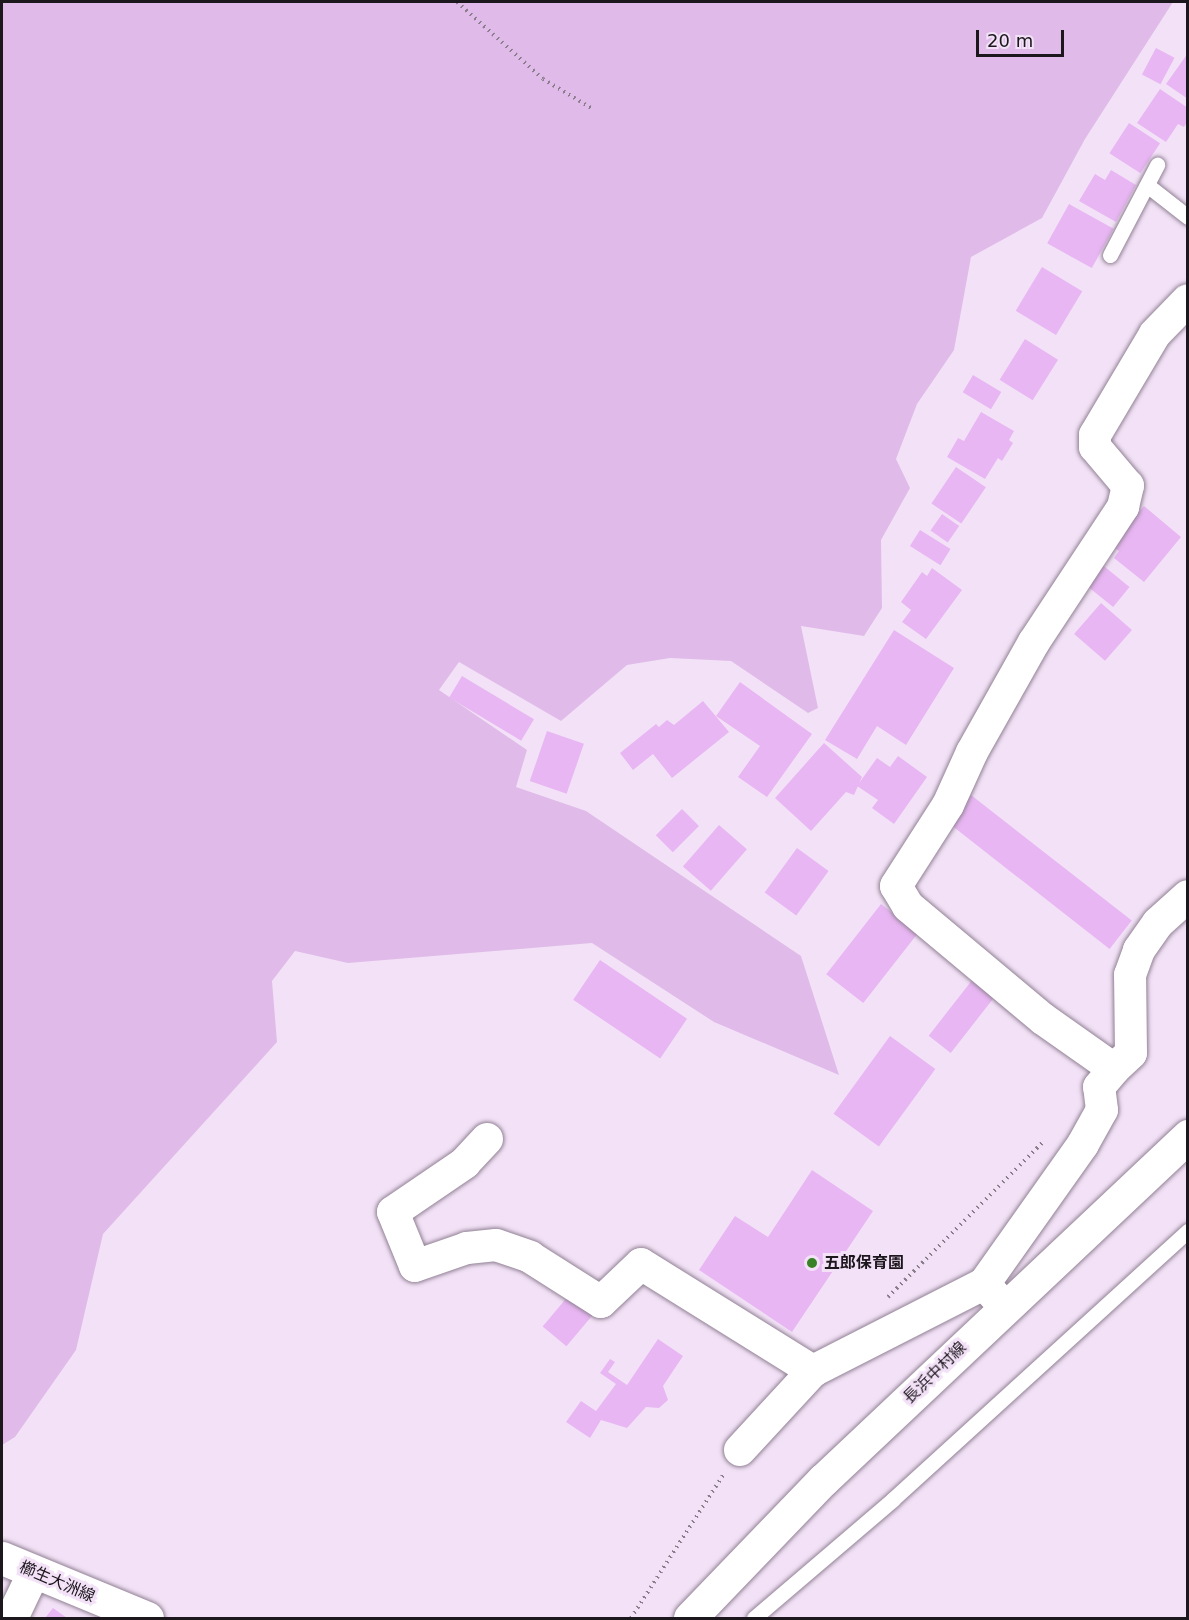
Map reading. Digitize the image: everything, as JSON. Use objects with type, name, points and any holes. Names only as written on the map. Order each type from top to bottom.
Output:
[{"type":"main road","name":"長浜中村線","points":[[690,1618],[824,1480],[994,1295],[1188,1137]]},
{"type":"main road","name":"櫛生大洲線","points":[[2,1558],[33,1574],[147,1618]]},
{"type":"street","points":[[1114,1070],[1043,1019],[908,906],[896,886],[948,805],[972,752],[1034,642],[1123,507],[1128,486],[1095,447],[1095,435],[1155,334],[1188,300]]},
{"type":"street","points":[[740,1450],[813,1371],[994,1295],[1102,1110],[1099,1087],[1131,1053],[1130,975],[1139,950],[1158,923],[1188,896]]},
{"type":"street","points":[[487,1139],[465,1163],[393,1212],[414,1266],[467,1248],[496,1245],[530,1257],[601,1302],[641,1264],[813,1371]]},
{"type":"street","points":[[12,1618],[33,1574]]},
{"type":"lane","points":[[1110,255],[1157,165]]},
{"type":"lane","points":[[1147,185],[1188,217]]},
{"type":"lane","points":[[754,1618],[892,1500],[1188,1231]]},
{"type":"path","points":[[457,2],[543,79],[592,109]]},
{"type":"path","points":[[880,1305],[1048,1137]]},
{"type":"path","points":[[631,1618],[740,1450]]},
{"type":"shaded area","points":[[2,2],[1173,2],[1085,139],[1042,218],[971,257],[954,350],[917,404],[896,459],[910,488],[881,540],[882,608],[864,636],[801,626],[818,708],[808,713],[731,661],[670,658],[627,665],[561,721],[459,662],[439,690],[527,750],[516,787],[586,811],[801,956],[839,1075],[714,1022],[592,943],[348,963],[295,951],[272,981],[277,1042],[103,1234],[76,1350],[15,1437],[2,1445]]},
{"type":"building","points":[[1156,48],[1175,58],[1160,84],[1142,74]]},
{"type":"building","points":[[1188,53],[1188,99],[1166,84]]},
{"type":"building","points":[[1160,89],[1188,108],[1188,121],[1184,127],[1178,124],[1166,142],[1137,123]]},
{"type":"building","points":[[1129,123],[1160,143],[1140,173],[1109,153]]},
{"type":"building","points":[[1111,170],[1136,185],[1116,222],[1079,201],[1095,174],[1105,180]]},
{"type":"building","points":[[1069,204],[1114,229],[1092,268],[1047,243]]},
{"type":"building","points":[[1042,267],[1082,291],[1056,335],[1016,311]]},
{"type":"building","points":[[1025,339],[1058,360],[1033,400],[1000,380]]},
{"type":"building","points":[[973,375],[1001,392],[991,409],[963,392]]},
{"type":"building","points":[[981,412],[1014,431],[1009,440],[1013,443],[1002,461],[998,458],[985,479],[947,457],[958,438],[964,441]]},
{"type":"building","points":[[956,467],[986,487],[961,524],[931,503]]},
{"type":"building","points":[[1144,506],[1181,537],[1144,582],[1114,558],[1119,551],[1111,545]]},
{"type":"building","points":[[942,514],[959,526],[948,542],[931,530]]},
{"type":"building","points":[[920,530],[951,549],[940,565],[910,546]]},
{"type":"building","points":[[1100,563],[1130,587],[1113,607],[1084,583]]},
{"type":"building","points":[[932,568],[962,590],[926,639],[902,622],[911,610],[901,602],[922,572],[927,576]]},
{"type":"building","points":[[1101,603],[1132,630],[1105,661],[1074,634]]},
{"type":"building","points":[[894,630],[954,668],[906,745],[877,726],[857,759],[825,740]]},
{"type":"building","points":[[462,676],[534,719],[521,741],[449,697]]},
{"type":"building","points":[[740,682],[812,734],[767,797],[738,777],[760,746],[716,716]]},
{"type":"building","points":[[703,701],[729,732],[672,778],[653,754],[633,770],[620,753],[656,724],[659,727],[667,720],[674,725]]},
{"type":"building","points":[[547,731],[584,744],[567,794],[530,781]]},
{"type":"building","points":[[824,743],[862,777],[854,795],[846,792],[811,831],[775,798]]},
{"type":"building","points":[[898,756],[927,777],[894,824],[872,808],[878,800],[857,786],[877,758],[890,767]]},
{"type":"building","points":[[971,795],[1132,921],[1110,949],[949,823]]},
{"type":"building","points":[[682,809],[699,826],[673,852],[656,835]]},
{"type":"building","points":[[719,825],[747,849],[711,891],[683,867]]},
{"type":"building","points":[[797,848],[829,871],[796,915],[765,892]]},
{"type":"building","points":[[881,904],[918,933],[863,1003],[826,974]]},
{"type":"building","points":[[600,960],[687,1019],[660,1059],[573,1000]]},
{"type":"building","points":[[973,979],[995,996],[951,1053],[929,1036]]},
{"type":"building","points":[[890,1036],[935,1069],[879,1147],[834,1114]]},
{"type":"building","points":[[812,1170],[873,1211],[792,1332],[699,1270],[735,1216],[768,1237]]},
{"type":"building","points":[[569,1295],[593,1315],[566,1346],[543,1326]]},
{"type":"building","points":[[658,1339],[683,1356],[663,1386],[668,1400],[659,1408],[646,1407],[627,1428],[601,1420],[590,1438],[566,1422],[581,1401],[596,1411],[616,1384],[600,1373],[610,1359],[615,1362],[608,1372],[627,1385]]},
{"type":"building","points":[[53,1608],[67,1618],[45,1618]]},
{"type":"place","name":"五郎保育園","points":[[812,1263]]}]
